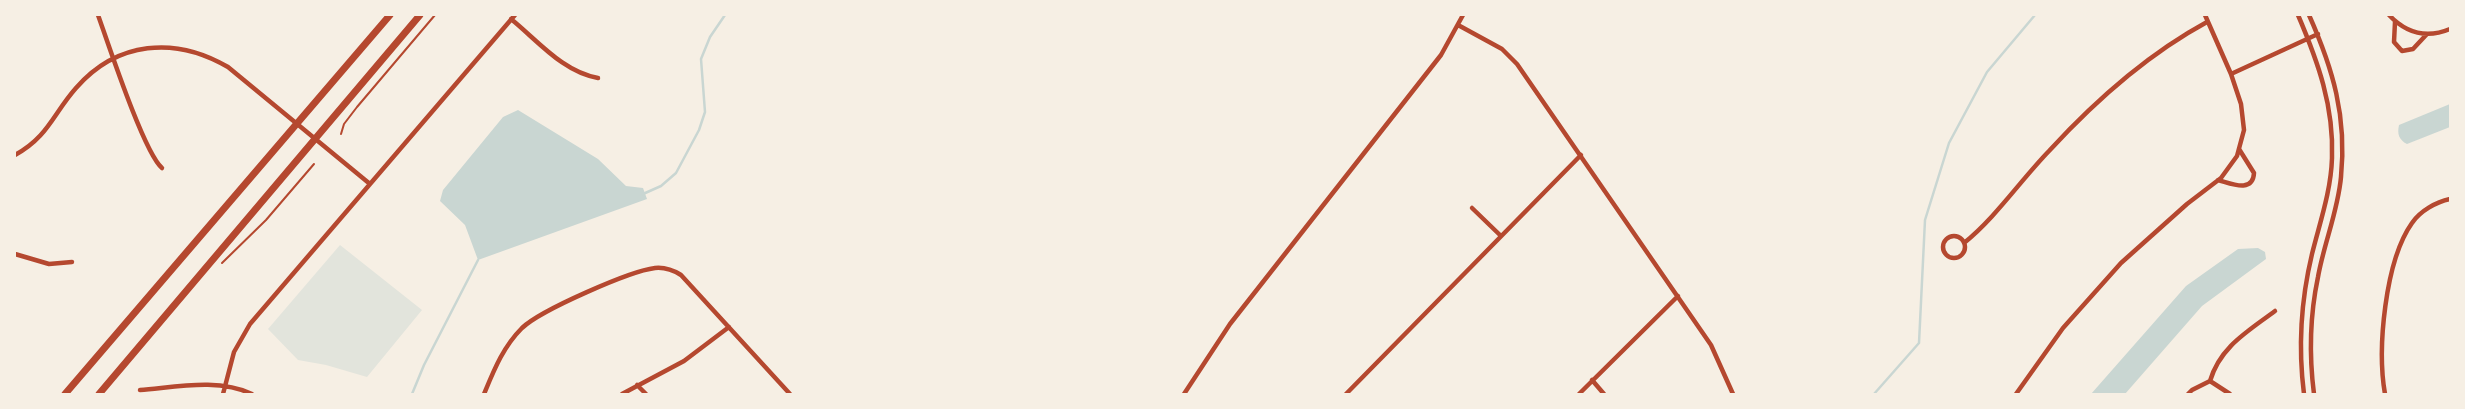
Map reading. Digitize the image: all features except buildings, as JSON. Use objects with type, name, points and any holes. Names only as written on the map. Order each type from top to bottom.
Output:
[{"type":"highway","points":[[65,394],[390,15]]},
{"type":"highway","points":[[98,394],[420,15]]},
{"type":"street","points":[[98,15],[152,152],[162,168]]},
{"type":"street","points":[[1184,394],[1230,324],[1430,70],[1463,15]]},
{"type":"street","points":[[2016,394],[2063,328],[2121,263],[2186,204],[2218,180],[2230,168],[2239,149],[2244,130],[2244,118],[2231,74],[2205,15]]},
{"type":"street","points":[[2298,15],[2320,66],[2327,92],[2332,135],[2332,159],[2327,202],[2308,272],[2302,314],[2300,346],[2304,394]]},
{"type":"street","points":[[2309,15],[2318,34],[2337,89],[2343,145],[2338,196],[2314,300],[2311,353],[2314,394]]},
{"type":"street","points":[[2389,15],[2395,22],[2413,32],[2427,34],[2450,29]]},
{"type":"street","points":[[222,394],[234,352],[250,324],[513,17],[567,67],[585,76],[598,78]]},
{"type":"street","points":[[1964,243],[1956,236],[1948,237],[1943,243],[1943,250],[1950,258],[1957,258],[1963,254],[1964,243],[1982,229],[2012,191],[2081,119],[2146,63],[2207,22]]},
{"type":"street","points":[[2395,22],[2394,42],[2402,51],[2413,49],[2427,34]]},
{"type":"street","points":[[1458,25],[1511,57],[1678,296],[1710,345],[1733,394]]},
{"type":"street","points":[[2231,74],[2318,34]]},
{"type":"street","points":[[15,155],[33,144],[46,130],[87,77],[114,59],[140,49],[155,47],[185,48],[204,54],[239,75],[370,184]]},
{"type":"street","points":[[2218,180],[2241,186],[2252,181],[2254,173],[2239,149]]},
{"type":"street","points":[[1346,394],[1581,155]]},
{"type":"street","points":[[2385,394],[2382,329],[2390,281],[2403,240],[2412,222],[2426,209],[2450,199]]},
{"type":"street","points":[[1472,208],[1501,236]]},
{"type":"street","points":[[15,254],[49,264],[72,262]]},
{"type":"street","points":[[484,394],[505,348],[534,319],[578,297],[654,268],[670,270],[681,275],[790,394]]},
{"type":"street","points":[[1579,394],[1678,296]]},
{"type":"street","points":[[2188,394],[2210,381],[2215,364],[2235,341],[2275,311]]},
{"type":"street","points":[[622,394],[684,361],[729,327]]},
{"type":"street","points":[[1592,380],[1604,394]]},
{"type":"street","points":[[2210,381],[2230,394]]},
{"type":"street","points":[[140,390],[224,385],[252,394]]},
{"type":"street","points":[[637,385],[646,394]]},
{"type":"path","points":[[342,134],[344,124],[357,107],[435,15]]},
{"type":"path","points":[[222,263],[266,220],[314,164]]},
{"type":"shaded area","points":[[2450,104],[2450,127],[2407,144],[2400,139],[2399,125]]},
{"type":"shaded area","points":[[518,110],[598,159],[626,186],[643,188],[647,199],[478,260],[465,225],[440,201],[443,190],[503,117]]},
{"type":"shaded area","points":[[340,245],[422,310],[367,377],[326,365],[298,360],[268,329]]},
{"type":"shaded area","points":[[2258,248],[2265,252],[2266,259],[2202,306],[2125,394],[2091,394],[2186,286],[2238,249]]},
{"type":"waterway","points":[[643,194],[661,186],[676,173],[699,130],[705,112],[701,59],[710,37],[725,15]]},
{"type":"waterway","points":[[1874,394],[1919,343],[1925,220],[1949,143],[1987,72],[2035,15]]},
{"type":"waterway","points":[[412,394],[424,365],[478,260]]}]
